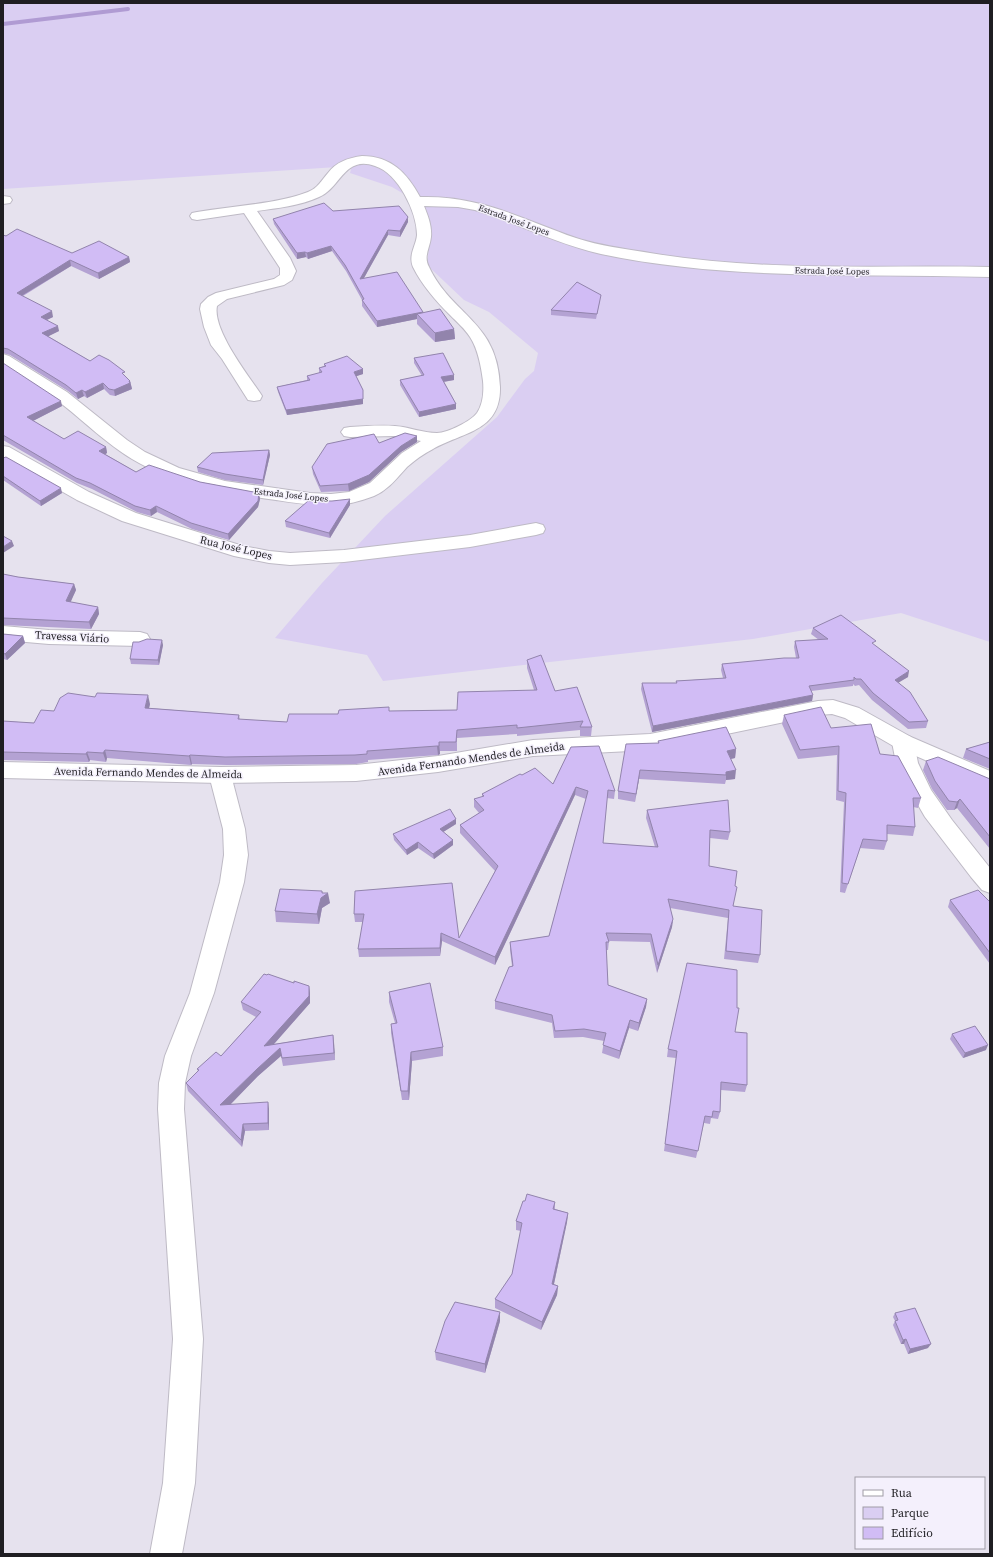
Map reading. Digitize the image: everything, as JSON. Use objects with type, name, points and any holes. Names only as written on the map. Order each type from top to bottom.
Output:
[{"type":"street","points":[[197,216],[297,200],[319,193],[325,189],[341,167],[356,161],[378,162],[389,166],[400,179],[414,202]]},
{"type":"street","name":"Estrada José Lopes","points":[[3,359],[61,395],[116,440],[137,455],[178,473],[227,488],[321,500],[341,499],[359,495],[380,485],[405,459],[418,450],[469,428],[484,416],[489,409],[491,402],[491,388],[486,356],[480,340],[472,327],[451,307],[433,286],[420,265],[418,257],[424,233],[421,219],[414,202],[451,201],[484,207],[591,247],[691,263],[806,270],[990,272]]},
{"type":"street","points":[[248,208],[272,245],[286,261],[288,266],[288,275],[279,282],[222,296],[209,304],[208,310],[209,318],[219,345],[230,357],[254,396]]},
{"type":"street","points":[[350,432],[395,431],[441,439]]},
{"type":"street","name":"Rua José Lopes","points":[[3,451],[83,496],[129,517],[211,543],[269,557],[298,558],[344,556],[457,543],[536,529]]},
{"type":"street","name":"Travessa Viário","points":[[3,633],[49,637],[140,639]]},
{"type":"street","name":"Avenida Fernando Mendes de Almeida","points":[[3,770],[220,775],[356,773],[438,764],[533,748],[650,742],[818,708],[833,707],[852,713],[903,742],[990,780]]},
{"type":"street","points":[[903,742],[906,761],[926,799],[960,848],[990,884]]},
{"type":"street","points":[[166,1554],[179,1482],[188,1339],[172,1132],[172,1083],[178,1056],[202,993],[232,882],[236,855],[234,829],[220,775]]},
{"type":"green space","points":[[3,3],[990,3],[990,642],[901,613],[753,639],[383,681],[367,655],[275,638],[322,583],[385,516],[497,417],[525,379],[534,371],[538,353],[489,312],[464,300],[427,265],[430,239],[421,204],[392,187],[350,173],[352,166],[3,189]]},
{"type":"building","points":[[324,203],[333,211],[399,206],[408,217],[400,231],[388,230],[360,279],[397,272],[423,312],[377,321],[362,300],[364,299],[345,265],[331,246],[307,253],[297,253],[273,219]]},
{"type":"building","points":[[17,229],[72,253],[99,241],[129,257],[98,273],[70,260],[17,293],[52,311],[41,317],[58,326],[42,333],[90,361],[99,355],[109,360],[125,372],[122,373],[130,381],[130,383],[114,390],[109,389],[103,383],[85,392],[82,390],[76,393],[66,385],[8,349],[3,348],[3,235],[6,236]]},
{"type":"building","points":[[577,282],[601,295],[597,314],[551,310]]},
{"type":"building","points":[[440,309],[454,329],[435,333],[417,314]]},
{"type":"building","points":[[443,353],[454,375],[441,377],[456,404],[419,412],[400,380],[424,375],[414,358]]},
{"type":"building","points":[[347,356],[363,369],[354,372],[363,390],[363,399],[286,410],[277,387],[310,380],[307,376],[322,372],[319,368],[326,366],[324,364]]},
{"type":"building","points":[[3,363],[61,401],[27,417],[64,439],[78,431],[106,447],[99,451],[136,472],[149,465],[200,482],[259,493],[258,501],[228,534],[191,523],[156,506],[150,510],[135,506],[90,483],[76,478],[3,435]]},
{"type":"building","points":[[405,433],[417,436],[401,446],[369,475],[348,484],[320,486],[312,467],[327,444],[374,434],[379,443]]},
{"type":"building","points":[[269,450],[263,480],[225,474],[197,467],[212,453]]},
{"type":"building","points":[[6,457],[61,488],[40,501],[3,476],[3,458]]},
{"type":"building","points":[[350,499],[329,533],[285,521],[308,501]]},
{"type":"building","points":[[3,536],[12,541],[3,547]]},
{"type":"building","points":[[3,574],[74,584],[66,601],[98,607],[89,622],[3,618]]},
{"type":"building","points":[[841,615],[876,641],[872,643],[909,671],[895,680],[910,692],[928,721],[909,722],[873,693],[861,679],[856,679],[854,677],[854,680],[809,686],[813,695],[653,726],[642,683],[677,683],[676,681],[726,678],[722,664],[799,658],[795,641],[828,639],[813,628]]},
{"type":"building","points":[[3,634],[23,636],[5,654],[3,653]]},
{"type":"building","points":[[147,639],[162,640],[158,660],[130,659],[133,642],[139,642]]},
{"type":"building","points":[[541,655],[555,691],[577,687],[592,727],[580,727],[583,721],[517,728],[517,725],[457,730],[456,742],[439,742],[439,746],[367,751],[367,754],[355,755],[225,757],[105,750],[103,753],[87,752],[86,754],[3,752],[3,721],[34,723],[41,710],[54,711],[60,698],[68,693],[95,697],[97,693],[148,695],[145,708],[239,715],[238,719],[287,722],[289,714],[338,714],[339,710],[389,707],[389,711],[457,710],[458,692],[537,690],[527,660]]},
{"type":"building","points":[[821,707],[831,728],[871,724],[880,754],[898,756],[921,798],[913,798],[915,827],[887,825],[887,841],[863,839],[848,884],[842,883],[846,793],[838,791],[839,746],[800,750],[784,715]]},
{"type":"building","points":[[726,727],[736,749],[727,751],[736,770],[726,772],[726,775],[640,770],[636,794],[618,791],[626,744],[659,743],[658,741]]},
{"type":"building","points":[[990,742],[990,759],[966,749]]},
{"type":"building","points":[[599,746],[615,791],[608,790],[603,843],[658,847],[647,810],[728,800],[730,832],[710,830],[709,866],[737,871],[735,886],[737,887],[733,906],[762,910],[760,955],[726,951],[729,910],[668,899],[673,919],[658,965],[651,934],[606,933],[609,942],[606,942],[608,985],[647,999],[639,1023],[630,1020],[620,1051],[603,1045],[606,1033],[584,1029],[555,1031],[552,1015],[495,1001],[509,967],[513,966],[510,942],[549,936],[588,791],[576,787],[495,957],[441,933],[440,948],[358,949],[364,914],[354,914],[355,891],[452,883],[459,938],[498,866],[460,825],[484,810],[474,799],[484,796],[482,794],[520,774],[522,775],[535,768],[553,784],[571,747]]},
{"type":"building","points":[[938,757],[990,779],[990,837],[960,799],[957,802],[949,801],[935,781],[926,761]]},
{"type":"building","points":[[450,809],[456,819],[440,829],[453,840],[433,854],[418,842],[406,850],[393,834]]},
{"type":"building","points":[[280,889],[322,891],[322,893],[328,893],[321,898],[317,914],[275,911]]},
{"type":"building","points":[[978,890],[990,902],[990,953],[950,900]]},
{"type":"building","points":[[687,963],[737,970],[737,1008],[739,1008],[735,1032],[747,1033],[747,1085],[721,1082],[720,1112],[713,1111],[712,1117],[705,1116],[698,1151],[665,1144],[677,1051],[668,1049]]},
{"type":"building","points":[[264,974],[309,986],[309,996],[264,1046],[333,1035],[334,1053],[282,1058],[280,1048],[257,1069],[220,1105],[268,1102],[268,1123],[243,1124],[241,1140],[186,1083],[199,1070],[197,1069],[216,1052],[221,1056],[261,1012],[241,1002]]},
{"type":"building","points":[[430,983],[443,1047],[411,1052],[408,1091],[401,1091],[391,1024],[397,1023],[389,992]]},
{"type":"building","points":[[975,1026],[988,1045],[965,1053],[952,1034]]},
{"type":"building","points":[[527,1194],[555,1202],[553,1209],[568,1213],[552,1284],[558,1286],[542,1322],[495,1299],[512,1274],[522,1223],[516,1221]]},
{"type":"building","points":[[455,1302],[500,1312],[485,1364],[435,1352],[445,1321]]},
{"type":"building","points":[[915,1308],[931,1344],[910,1349],[906,1339],[903,1340],[895,1321],[898,1320],[895,1313]]},
{"type":"waterway","points":[[3,24],[128,9]]}]
